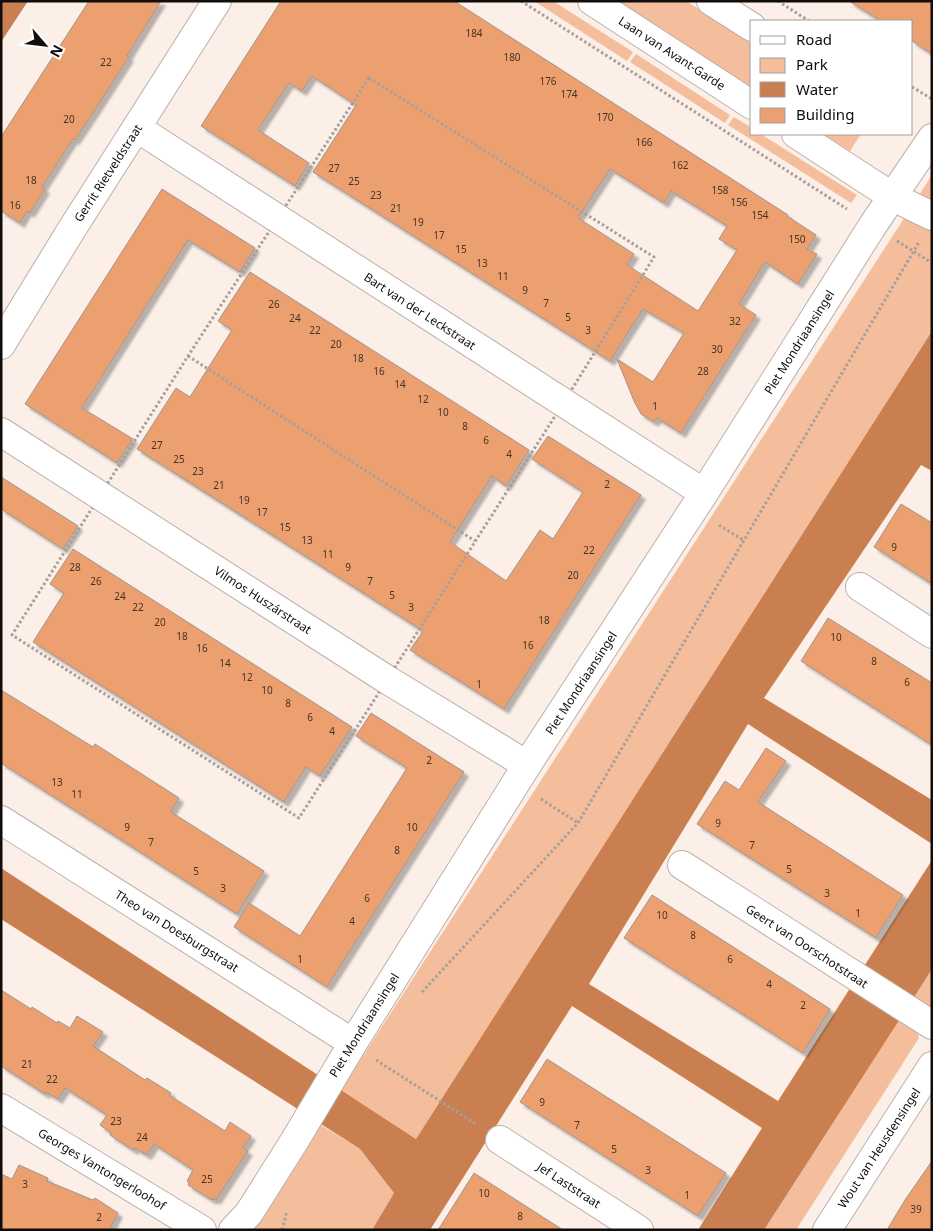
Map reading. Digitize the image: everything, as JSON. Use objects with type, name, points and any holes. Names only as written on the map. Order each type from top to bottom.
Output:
[{"type":"street","name":"Gerrit Rietveldstraat","points":[[1,346],[70,232],[217,1]]},
{"type":"street","name":"Laan van Avant-Garde","points":[[592,1],[750,104]]},
{"type":"street","points":[[711,1],[750,26]]},
{"type":"street","name":"Bart van der Leckstraat","points":[[137,128],[704,493]]},
{"type":"street","points":[[798,135],[893,196],[927,227]]},
{"type":"street","name":"Piet Mondriaansingel","points":[[234,1230],[249,1213],[353,1042],[522,774],[893,196],[927,136]]},
{"type":"street","name":"Vilmos Huszárstraat","points":[[1,432],[386,679],[522,774]]},
{"type":"street","points":[[860,587],[932,634]]},
{"type":"street","name":"Theo van Doesburgstraat","points":[[1,820],[353,1042]]},
{"type":"street","name":"Geert van Oorschotstraat","points":[[682,866],[927,1022]]},
{"type":"street","name":"Wout van Heusdensingel","points":[[827,1230],[932,1066]]},
{"type":"street","name":"Georges Vantongerloohof","points":[[1,1108],[202,1230]]},
{"type":"street","name":"Jef Laststraat","points":[[500,1140],[639,1230]]},
{"type":"path","points":[[521,1],[932,263]]},
{"type":"path","points":[[778,1],[807,20]]},
{"type":"path","points":[[369,78],[654,257],[299,818],[12,635],[277,218],[369,78]]},
{"type":"path","points":[[913,88],[932,100]]},
{"type":"path","points":[[419,996],[578,823],[927,227]]},
{"type":"path","points":[[188,356],[475,541]]},
{"type":"path","points":[[522,774],[578,823]]},
{"type":"path","points":[[353,1042],[366,1053],[500,1140]]},
{"type":"green space","points":[[534,1],[553,1],[633,52],[627,61]]},
{"type":"green space","points":[[616,1],[686,1],[750,42],[750,87]]},
{"type":"green space","points":[[636,54],[730,115],[725,123],[630,62]]},
{"type":"green space","points":[[734,117],[750,127],[750,135],[763,135],[857,195],[851,203],[728,125]]},
{"type":"green space","points":[[825,135],[860,135],[850,151]]},
{"type":"green space","points":[[932,175],[932,331],[416,1139],[341,1090]]},
{"type":"green space","points":[[932,969],[932,1006],[928,1008],[912,998]]},
{"type":"green space","points":[[901,1016],[916,1025],[919,1038],[796,1230],[764,1230]]},
{"type":"green space","points":[[316,1122],[360,1149],[394,1193],[372,1230],[250,1230]]},
{"type":"water","points":[[1,1],[28,1],[1,42]]},
{"type":"water","points":[[932,331],[932,471],[921,465],[764,698],[932,800],[932,844],[748,724],[589,984],[778,1101],[932,860],[932,969],[764,1230],[698,1230],[762,1128],[572,1006],[430,1230],[372,1230],[394,1193],[360,1149],[1,919],[1,868],[416,1139]]},
{"type":"building","points":[[89,1],[161,1],[127,56],[129,57],[42,187],[45,189],[30,213],[27,211],[20,223],[1,211],[1,137]]},
{"type":"building","points":[[281,1],[454,1],[788,215],[816,235],[807,249],[817,254],[798,284],[765,262],[739,304],[756,315],[681,433],[657,418],[654,422],[641,414],[617,359],[653,382],[684,333],[643,309],[610,361],[313,172],[356,105],[312,76],[302,91],[289,83],[258,130],[309,163],[295,186],[201,126]],"holes":[[[610,169],[664,203],[671,191],[727,226],[719,239],[737,250],[698,311],[627,265],[634,254],[578,218]]]},
{"type":"building","points":[[849,1],[932,1],[932,54],[913,42],[913,20],[879,20]]},
{"type":"building","points":[[162,189],[255,248],[240,272],[188,240],[82,408],[133,439],[117,463],[25,404]]},
{"type":"building","points":[[250,272],[529,450],[506,486],[492,476],[450,542],[506,581],[540,530],[553,539],[583,492],[532,459],[548,436],[641,495],[504,709],[410,650],[423,631],[137,449],[176,388],[190,397],[232,330],[218,321]]},
{"type":"building","points":[[1,477],[78,526],[63,549],[1,509]]},
{"type":"building","points":[[901,504],[932,523],[932,584],[874,547]]},
{"type":"building","points":[[73,549],[352,727],[320,776],[306,767],[284,802],[33,642],[64,593],[50,584]]},
{"type":"building","points":[[828,618],[932,683],[932,745],[801,661]]},
{"type":"building","points":[[1,690],[93,747],[95,744],[179,798],[171,812],[264,871],[237,914],[1,763]]},
{"type":"building","points":[[371,713],[464,772],[327,987],[234,927],[249,903],[300,936],[407,768],[356,736]]},
{"type":"building","points":[[766,748],[786,761],[758,802],[903,895],[876,938],[697,824],[725,781],[739,790]]},
{"type":"building","points":[[652,895],[830,1009],[803,1053],[624,938]]},
{"type":"building","points":[[1,990],[31,1009],[32,1007],[57,1023],[58,1021],[70,1028],[77,1016],[103,1032],[93,1046],[145,1080],[147,1078],[171,1093],[169,1095],[225,1131],[230,1122],[251,1136],[243,1148],[248,1151],[216,1200],[213,1198],[212,1200],[188,1185],[187,1181],[193,1170],[154,1144],[147,1155],[135,1148],[133,1150],[110,1135],[111,1133],[100,1125],[107,1115],[65,1088],[58,1099],[46,1092],[45,1094],[1,1066]]},
{"type":"building","points":[[547,1059],[726,1173],[698,1216],[520,1102]]},
{"type":"building","points":[[932,1161],[932,1230],[887,1230],[905,1200]]},
{"type":"building","points":[[19,1165],[48,1178],[47,1181],[93,1200],[95,1198],[118,1213],[109,1230],[1,1230],[1,1174],[12,1179]]},
{"type":"building","points":[[474,1173],[510,1196],[563,1230],[438,1230]]}]
